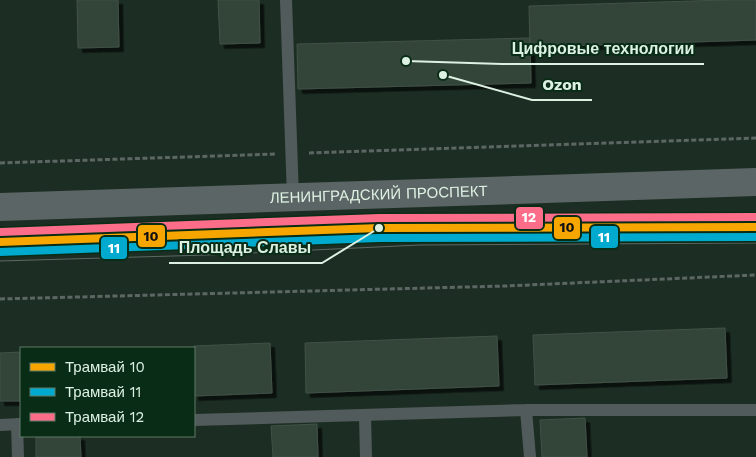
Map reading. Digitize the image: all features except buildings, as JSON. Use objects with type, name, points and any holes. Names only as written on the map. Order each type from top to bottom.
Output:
[{"type":"main road","name":"ЛЕНИНГРАДСКИЙ ПРОСПЕКТ","points":[[0,207],[756,182]]},
{"type":"lane","points":[[286,0],[293,197]]},
{"type":"lane","points":[[195,420],[526,410],[756,410]]},
{"type":"lane","points":[[526,410],[530,457]]},
{"type":"lane","points":[[365,415],[366,457]]},
{"type":"lane","points":[[0,425],[19,424],[18,457]]},
{"type":"path","points":[[0,163],[756,138]]},
{"type":"path","points":[[0,299],[505,286],[756,275]]},
{"type":"tram line","name":"12","points":[[0,232],[379,218],[756,217]]},
{"type":"tram line","name":"10","points":[[0,242],[379,228],[756,227]]},
{"type":"tram line","name":"11","points":[[0,252],[379,238],[756,237]]},
{"type":"tram line","points":[[0,261],[207,255],[420,245],[756,243]]},
{"type":"place","name":"Цифровые технологии","points":[[406,61]]},
{"type":"place","name":"Ozon","points":[[443,75]]},
{"type":"place","name":"Площадь Славы","points":[[379,228]]}]
